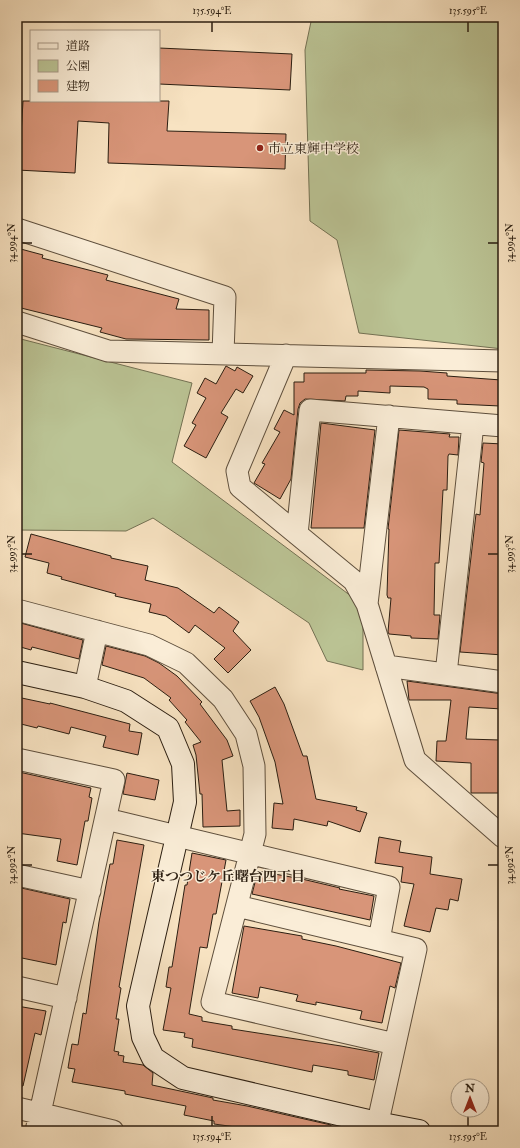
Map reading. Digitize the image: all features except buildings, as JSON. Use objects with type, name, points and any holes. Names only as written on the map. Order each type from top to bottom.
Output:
[{"type":"street","points":[[17,228],[225,297],[223,354]]},
{"type":"street","points":[[17,322],[108,351],[503,360]]},
{"type":"street","points":[[286,355],[237,471],[240,487],[354,581],[367,604],[415,760],[503,837]]},
{"type":"street","points":[[297,534],[310,410],[503,426]]},
{"type":"street","points":[[367,604],[389,416]]},
{"type":"street","points":[[446,674],[472,424]]},
{"type":"street","points":[[17,610],[149,644],[186,663],[223,699],[246,734],[254,766],[255,834],[212,1002],[395,1044]]},
{"type":"street","points":[[85,687],[98,631]]},
{"type":"street","points":[[386,666],[503,682]]},
{"type":"street","points":[[17,672],[85,687],[126,701],[168,728],[183,764],[185,802],[138,1006],[143,1038],[153,1058],[183,1078],[377,1127],[419,1131]]},
{"type":"street","points":[[17,759],[114,780],[38,1122]]},
{"type":"street","points":[[106,819],[389,887],[379,940]]},
{"type":"street","points":[[17,875],[90,891]]},
{"type":"street","points":[[237,906],[416,949],[377,1127]]},
{"type":"street","points":[[17,987],[66,998]]},
{"type":"street","points":[[17,1108],[38,1122],[113,1131]]},
{"type":"green space","points":[[312,17],[503,17],[503,349],[359,333],[337,240],[310,221],[305,50]]},
{"type":"green space","points":[[17,338],[192,383],[172,462],[363,605],[363,670],[327,661],[309,623],[153,518],[126,531],[17,530]]},
{"type":"place","name":"市立東輝中学校","points":[[260,148]]},
{"type":"district","name":"東つつじケ丘曙台四丁目","points":[[228,876]]}]
